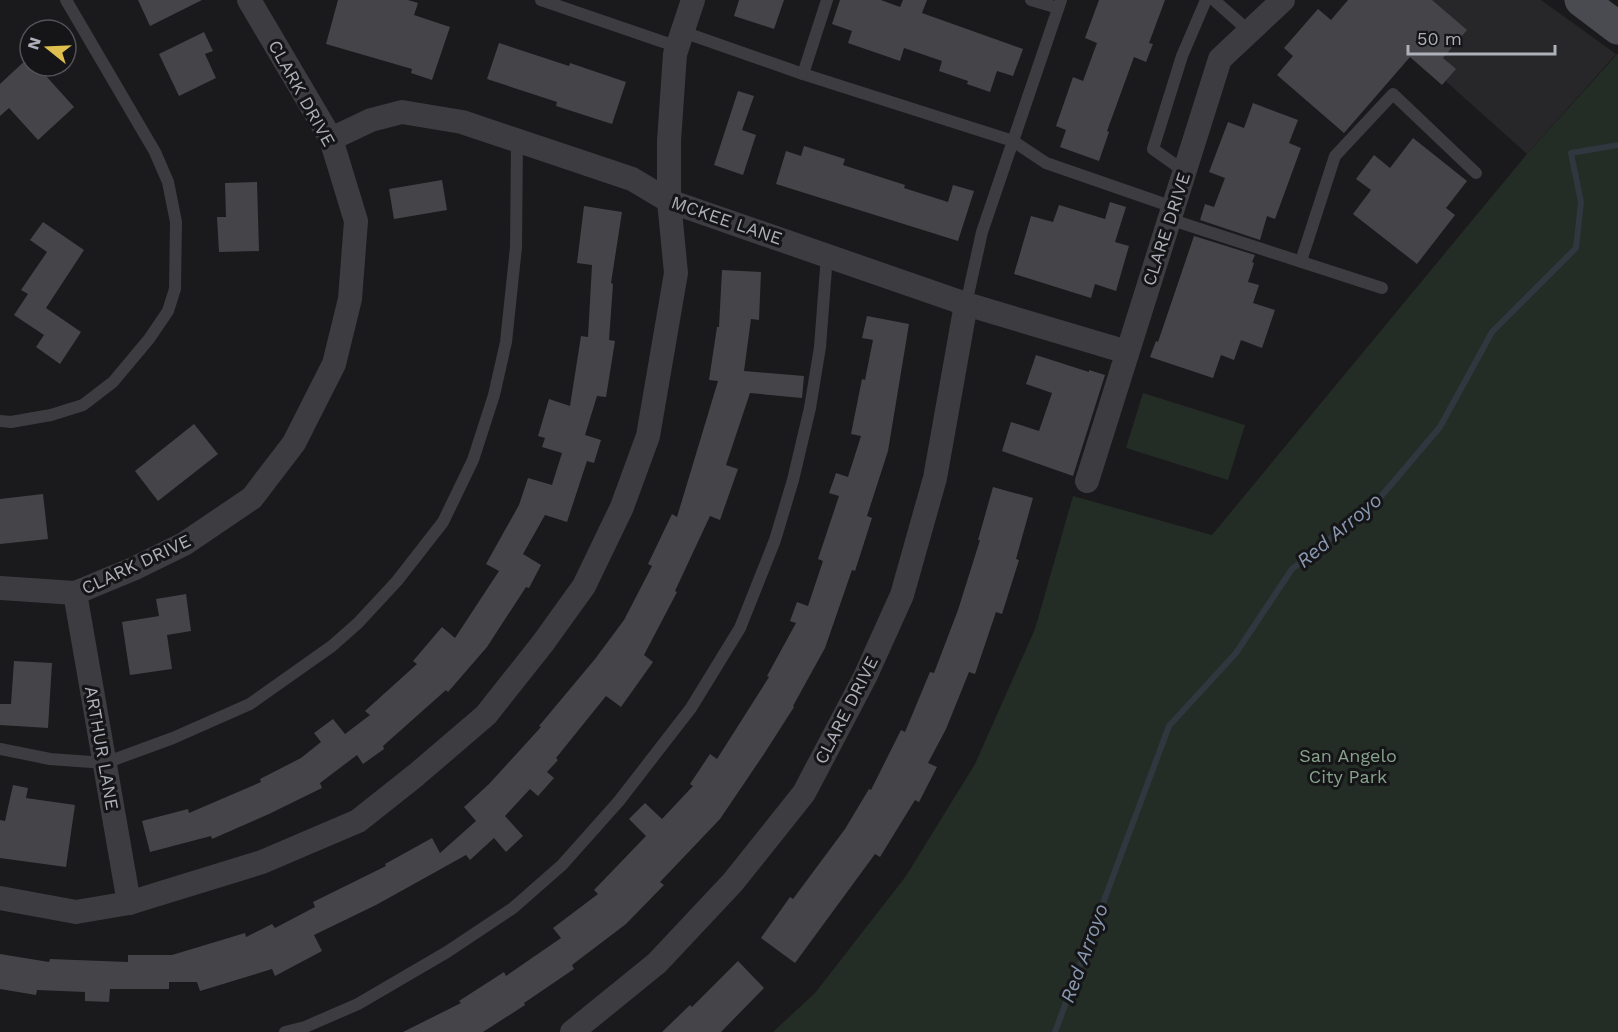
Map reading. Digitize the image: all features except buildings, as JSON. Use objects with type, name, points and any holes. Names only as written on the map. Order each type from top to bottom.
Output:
[{"type":"street","name":"CLARK DRIVE","points":[[0,588],[75,593],[133,569],[184,544],[252,498],[294,443],[334,364],[350,299],[356,221],[331,139],[249,0]]},
{"type":"street","points":[[0,898],[76,912],[129,903],[262,862],[358,821],[486,715],[543,643],[584,586],[622,507],[648,436],[676,273],[669,201],[669,141],[675,54],[693,0]]},
{"type":"street","name":"CLARE DRIVE","points":[[1087,481],[1220,59],[1283,0]]},
{"type":"street","name":"MCKEE LANE","points":[[331,139],[371,120],[402,112],[462,122],[632,179],[669,201],[966,304],[1127,352]]},
{"type":"street","name":"CLARE DRIVE","points":[[572,1032],[657,963],[734,882],[804,793],[865,677],[902,596],[935,478],[966,304]]},
{"type":"street","name":"ARTHUR LANE","points":[[75,593],[129,903]]},
{"type":"lane","points":[[0,421],[11,422],[51,415],[83,405],[113,382],[149,339],[168,311],[175,289],[176,222],[168,182],[155,152],[66,0]]},
{"type":"lane","points":[[541,0],[804,74],[1013,141],[1046,163],[1171,213],[1301,261],[1383,288]]},
{"type":"lane","points":[[804,74],[827,0]]},
{"type":"lane","points":[[966,304],[982,232],[1059,4],[1031,0]]},
{"type":"lane","points":[[1184,171],[1153,149],[1182,56],[1206,0]]},
{"type":"lane","points":[[1214,0],[1250,32]]},
{"type":"lane","points":[[1301,261],[1335,156],[1393,94],[1476,173]]},
{"type":"lane","points":[[0,749],[50,759],[105,764],[173,738],[250,704],[332,646],[358,623],[397,581],[443,522],[472,460],[494,395],[506,342],[516,248],[517,141]]},
{"type":"lane","points":[[285,1032],[305,1027],[358,1004],[447,952],[513,909],[562,865],[619,801],[691,708],[740,628],[775,540],[793,480],[810,408],[820,347],[827,255]]},
{"type":"shaded area","points":[[1355,0],[1541,0],[1616,54],[1527,154]]},
{"type":"green space","name":"San Angelo City Park","points":[[1618,53],[1618,1032],[773,1032],[815,993],[906,876],[975,764],[1035,629],[1073,496],[1212,535],[1527,154]]},
{"type":"green space","points":[[1143,393],[1245,425],[1228,480],[1126,448]]},
{"type":"waterway","name":"Red Arroyo","points":[[1055,1032],[1169,726],[1236,653],[1292,569],[1378,500],[1440,427],[1492,332],[1576,248],[1581,202],[1571,153],[1618,145]]}]
